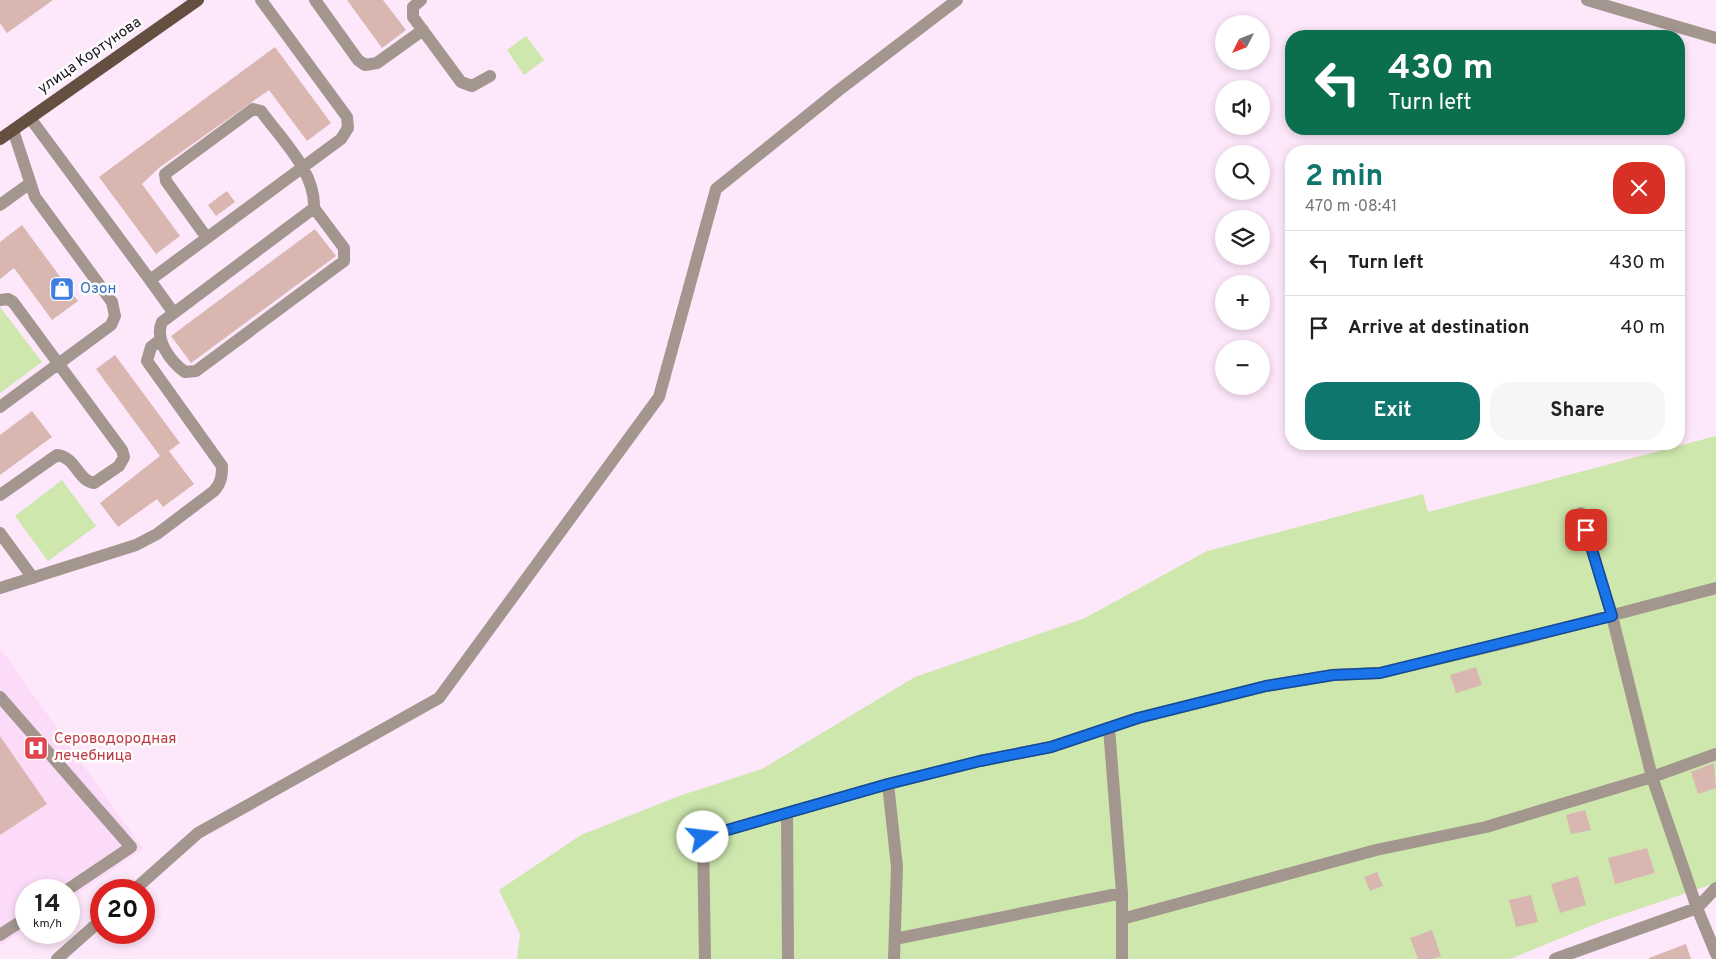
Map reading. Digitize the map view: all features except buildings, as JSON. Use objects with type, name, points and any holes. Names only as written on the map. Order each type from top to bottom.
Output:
[{"type":"main road","name":"улица Кортунова","points":[[0,139],[194,1]]},
{"type":"street","points":[[150,280],[341,138],[348,128],[347,117],[261,0]]},
{"type":"street","points":[[315,0],[358,60],[365,64],[377,63],[423,30]]},
{"type":"street","points":[[420,0],[414,6],[412,12],[461,82],[472,86],[490,76]]},
{"type":"street","points":[[146,879],[198,833],[439,698],[659,397],[716,189],[839,90],[957,0]]},
{"type":"street","points":[[1587,0],[1716,38]]},
{"type":"street","points":[[207,238],[166,181],[165,174],[249,110],[257,109],[302,167],[312,184],[314,208],[344,248],[346,256],[340,265],[196,371],[185,372],[160,340],[158,334],[162,322],[314,208]]},
{"type":"street","points":[[30,118],[173,312]]},
{"type":"street","points":[[0,407],[111,325],[115,310],[112,302],[38,201],[29,184],[13,130]]},
{"type":"street","points":[[0,205],[29,184]]},
{"type":"street","points":[[0,300],[8,299],[13,302],[122,450],[122,462],[94,483],[84,478],[70,459],[57,455],[0,495]]},
{"type":"street","points":[[0,588],[124,550],[142,542],[214,491],[220,484],[222,466],[147,361],[148,352],[160,340]]},
{"type":"street","points":[[1581,513],[1612,616],[1652,777],[1697,908],[1716,954]]},
{"type":"street","points":[[0,533],[33,578]]},
{"type":"street","points":[[705,959],[703,837],[888,784],[980,761],[1051,747],[1109,728],[1266,686],[1333,675],[1380,673],[1612,616],[1716,588]]},
{"type":"street","points":[[0,697],[131,847],[80,881]]},
{"type":"street","points":[[1109,728],[1122,893],[1122,959]]},
{"type":"street","points":[[1122,919],[1376,850],[1486,827],[1652,777],[1716,754]]},
{"type":"street","points":[[888,784],[897,867],[894,959]]},
{"type":"street","points":[[787,813],[788,959]]},
{"type":"street","points":[[1556,959],[1697,908],[1716,888]]},
{"type":"street","points":[[895,939],[1122,893]]},
{"type":"street","points":[[0,935],[15,925]]},
{"type":"street","points":[[58,959],[90,930]]},
{"type":"shaded area","name":"Сероводородная лечебница","points":[[0,648],[143,849],[99,879],[90,879],[90,885],[80,892],[80,879],[15,879],[15,936],[0,946]]},
{"type":"green space","points":[[526,36],[544,60],[524,75],[507,50]]},
{"type":"green space","points":[[0,307],[42,362],[0,393]]},
{"type":"green space","points":[[1716,436],[1716,883],[1603,921],[1510,959],[517,959],[520,934],[499,890],[581,835],[679,796],[762,769],[915,677],[1085,618],[1207,551],[1423,494],[1428,512],[1663,450],[1685,450],[1685,444]]},
{"type":"green space","points":[[62,480],[96,526],[48,561],[15,516]]},
{"type":"place","name":"Озон","points":[[62,289]]},
{"type":"place","name":"Сероводородная лечебница","points":[[36,748]]},
{"type":"route","points":[[703,837],[888,784],[980,761],[1051,747],[1138,718],[1266,686],[1333,675],[1380,673],[1612,616],[1586,530]]}]
